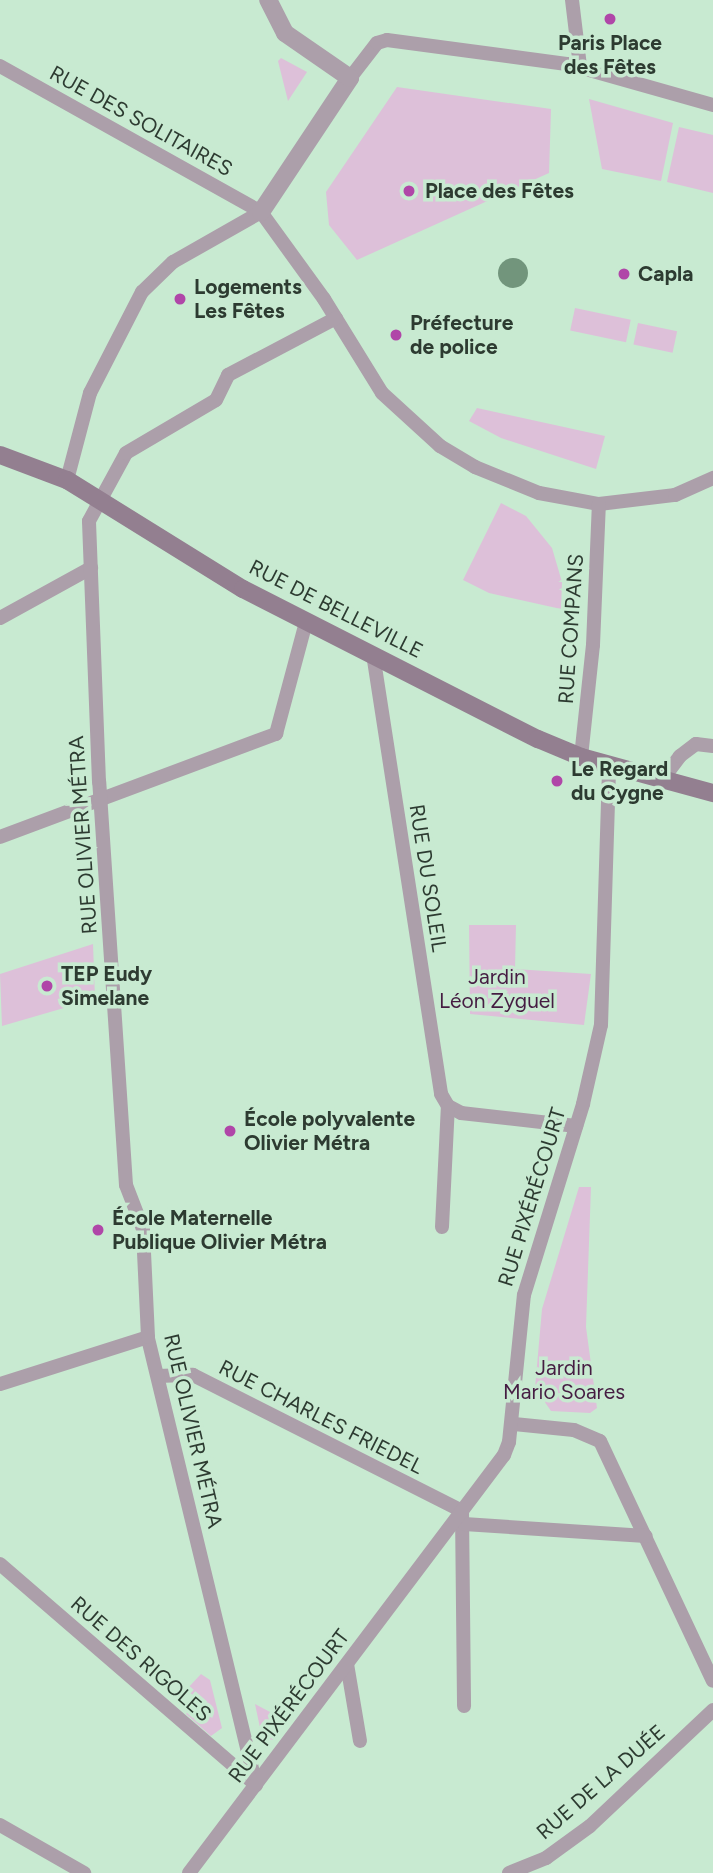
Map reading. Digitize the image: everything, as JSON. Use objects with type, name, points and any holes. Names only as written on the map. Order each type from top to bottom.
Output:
[{"type":"main road","name":"RUE DE BELLEVILLE","points":[[0,455],[67,480],[243,589],[581,757],[713,793]]},
{"type":"street","points":[[268,0],[285,33],[350,78]]},
{"type":"street","points":[[572,0],[580,66]]},
{"type":"street","points":[[67,480],[90,393],[142,292],[173,262],[261,212],[350,78],[377,43],[387,40],[580,66],[713,105]]},
{"type":"street","name":"RUE DES SOLITAIRES","points":[[0,66],[261,212]]},
{"type":"street","points":[[261,212],[336,318],[382,393],[440,446],[508,482],[538,493],[599,504],[675,495],[713,478]]},
{"type":"street","name":"RUE OLIVIER MÉTRA","points":[[256,1785],[148,1337],[144,1229],[126,1185],[100,802],[89,521],[126,453],[216,400],[228,375],[336,318]]},
{"type":"street","name":"RUE COMPANS","points":[[581,757],[593,645],[599,504]]},
{"type":"street","points":[[0,618],[91,568]]},
{"type":"street","points":[[0,837],[100,802],[276,733],[306,622]]},
{"type":"street","name":"RUE DU SOLEIL","points":[[373,654],[441,1094],[447,1106],[442,1227]]},
{"type":"street","points":[[662,780],[696,744],[713,746]]},
{"type":"street","name":"RUE PIXÉRÉCOURT","points":[[189,1873],[347,1664],[463,1517],[504,1455],[514,1424],[524,1296],[576,1126],[601,1025],[609,765]]},
{"type":"street","points":[[447,1106],[461,1113],[576,1126]]},
{"type":"street","points":[[0,1384],[148,1337]]},
{"type":"street","name":"RUE CHARLES FRIEDEL","points":[[158,1376],[192,1375],[463,1517]]},
{"type":"street","points":[[514,1424],[574,1430],[600,1441],[713,1681]]},
{"type":"street","points":[[464,1706],[463,1517],[646,1536]]},
{"type":"street","name":"RUE DES RIGOLES","points":[[0,1564],[256,1785]]},
{"type":"street","points":[[347,1664],[360,1741]]},
{"type":"street","name":"RUE DE LA DUÉE","points":[[509,1873],[546,1858],[590,1826],[713,1710]]},
{"type":"street","points":[[0,1825],[84,1873]]},
{"type":"green space","points":[[281,58],[307,72],[288,101],[278,61]]},
{"type":"green space","points":[[397,87],[551,109],[549,173],[357,260],[329,225],[326,192]]},
{"type":"green space","points":[[589,99],[673,123],[661,181],[602,169]]},
{"type":"green space","points":[[679,127],[713,135],[713,193],[667,182]]},
{"type":"green space","points":[[575,308],[631,320],[626,342],[570,330]]},
{"type":"green space","points":[[638,323],[677,331],[673,353],[633,345]]},
{"type":"green space","points":[[477,408],[605,436],[596,469],[501,438],[469,421]]},
{"type":"green space","points":[[501,503],[526,516],[552,548],[562,582],[561,609],[489,593],[463,580]]},
{"type":"green space","name":"Jardin Léon Zyguel","points":[[469,925],[516,925],[515,969],[591,974],[584,1025],[470,1014]]},
{"type":"green space","name":"TEP Eudy Simelane","points":[[93,944],[95,999],[2,1026],[0,974]]},
{"type":"green space","name":"Jardin Mario Soares","points":[[579,1187],[591,1187],[586,1327],[597,1408],[590,1413],[551,1411],[535,1388],[542,1309]]},
{"type":"green space","points":[[201,1674],[210,1680],[222,1728],[211,1736],[186,1714],[197,1698],[186,1690]]},
{"type":"green space","points":[[255,1704],[287,1721],[273,1740],[262,1737]]},
{"type":"shaded area","points":[[513,258],[519,259],[527,267],[527,279],[519,287],[513,288],[507,287],[499,279],[498,273],[499,267],[507,259]]},
{"type":"place","name":"Paris Place des Fêtes","points":[[610,19]]},
{"type":"place","name":"Place des Fêtes","points":[[409,191]]},
{"type":"place","name":"Capla","points":[[624,274]]},
{"type":"place","name":"Logements Les Fêtes","points":[[180,299]]},
{"type":"place","name":"Préfecture de police","points":[[396,335]]},
{"type":"place","name":"Le Regard du Cygne","points":[[557,781]]},
{"type":"place","name":"TEP Eudy Simelane","points":[[47,986]]},
{"type":"place","name":"École polyvalente Olivier Métra","points":[[230,1131]]},
{"type":"place","name":"École Maternelle Publique Olivier Métra","points":[[98,1230]]}]
